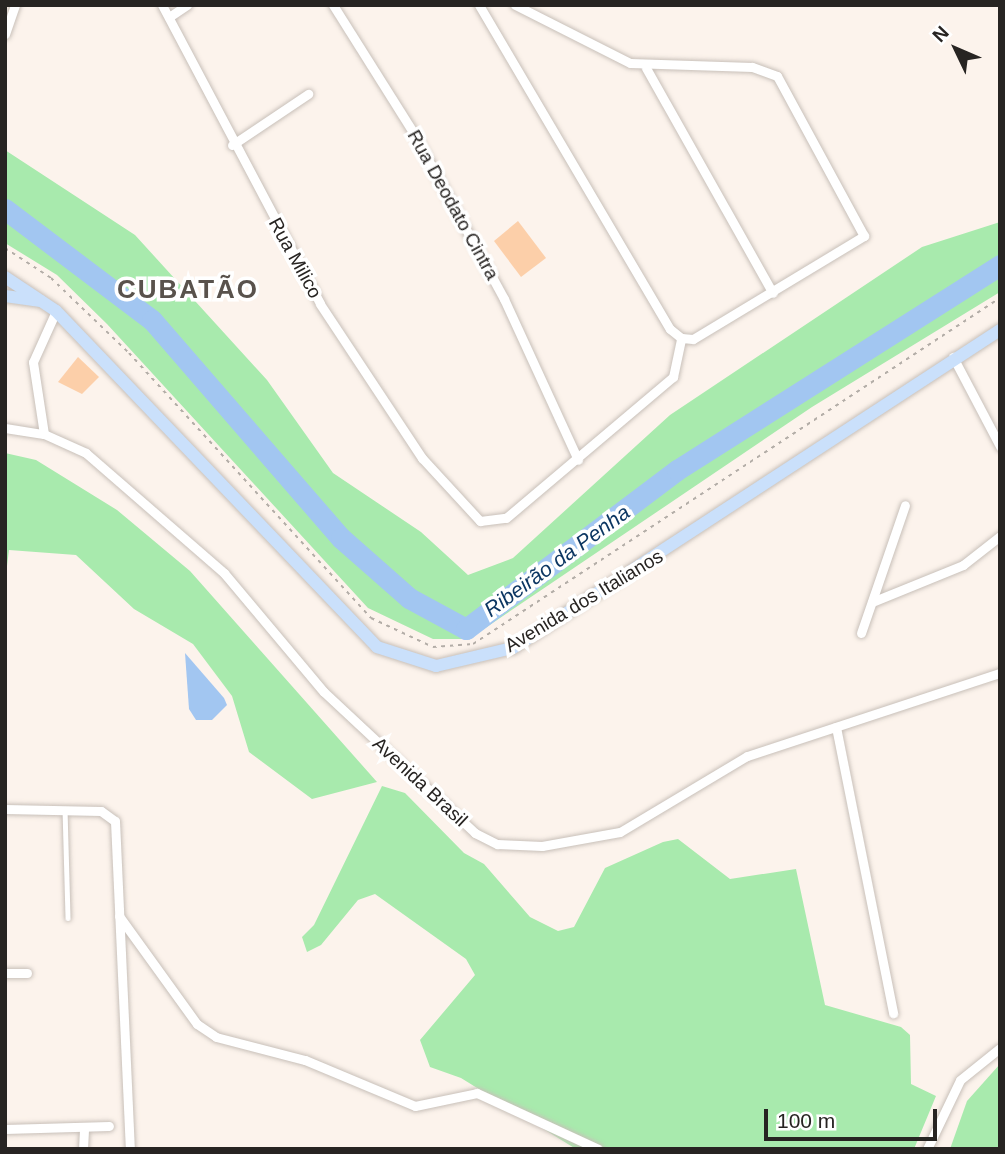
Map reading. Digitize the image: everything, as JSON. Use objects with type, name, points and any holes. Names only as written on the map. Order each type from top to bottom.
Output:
[{"type":"main road","name":"Avenida dos Italianos","points":[[5,276],[56,311],[377,647],[436,666],[513,649],[953,357],[1000,330]]},
{"type":"main road","points":[[5,296],[45,302]]},
{"type":"street","points":[[5,34],[15,5]]},
{"type":"street","name":"Rua Milico","points":[[162,5],[232,145],[320,304],[422,458],[480,521],[497,524],[578,460],[673,377],[681,338]]},
{"type":"street","points":[[169,17],[187,5]]},
{"type":"street","name":"Rua Deodato Cintra","points":[[333,5],[413,132],[504,299],[578,460]]},
{"type":"street","points":[[479,5],[670,330],[681,338],[693,339],[774,293],[864,236],[777,76],[752,68],[646,68],[515,5]]},
{"type":"street","points":[[646,68],[774,293]]},
{"type":"street","points":[[232,145],[309,94]]},
{"type":"street","points":[[44,435],[33,362],[56,311]]},
{"type":"street","points":[[953,357],[1000,446]]},
{"type":"street","name":"Avenida Brasil","points":[[5,428],[44,435],[86,453],[224,573],[324,692],[475,833],[497,844],[542,846],[620,832],[747,756],[1000,673]]},
{"type":"street","points":[[861,633],[905,505]]},
{"type":"street","points":[[872,602],[962,565],[1000,536]]},
{"type":"street","points":[[836,727],[893,1013]]},
{"type":"street","points":[[5,809],[65,808],[101,811],[115,821],[130,1149]]},
{"type":"street","points":[[119,915],[197,1024],[216,1037],[305,1060],[415,1106],[477,1093],[572,1144],[598,1149]]},
{"type":"street","points":[[5,973],[27,973]]},
{"type":"street","points":[[927,1149],[960,1080],[1000,1048]]},
{"type":"street","points":[[5,1129],[109,1126]]},
{"type":"street","points":[[83,1149],[84,1127]]},
{"type":"lane","points":[[65,808],[68,918]]},
{"type":"path","points":[[5,248],[51,278],[129,353],[371,618],[433,647],[473,644],[1000,298]]},
{"type":"green space","points":[[5,150],[135,235],[267,380],[333,473],[421,532],[468,575],[513,558],[670,415],[922,247],[1000,222],[1000,292],[812,407],[469,639],[433,639],[368,608],[107,324],[57,275],[5,243]]},
{"type":"green space","points":[[5,453],[36,460],[117,510],[190,571],[377,782],[312,799],[249,752],[232,696],[193,644],[134,609],[76,555],[9,550],[5,582]]},
{"type":"green space","points":[[382,786],[405,793],[464,853],[484,864],[530,917],[558,931],[574,927],[605,868],[663,842],[678,839],[730,879],[796,869],[825,1005],[901,1027],[910,1035],[911,1084],[936,1096],[914,1149],[576,1149],[461,1078],[430,1067],[420,1040],[475,975],[466,959],[375,894],[358,900],[321,945],[307,952],[302,937],[314,925]]},
{"type":"green space","points":[[1000,1064],[1000,1149],[950,1149],[967,1101]]},
{"type":"water","points":[[185,653],[227,705],[212,720],[196,720],[189,709]]},
{"type":"building","points":[[518,221],[546,258],[521,277],[494,241]]},
{"type":"building","points":[[78,357],[99,377],[82,394],[58,382]]},
{"type":"waterway","name":"Ribeirão da Penha","points":[[5,209],[152,320],[341,538],[409,598],[466,629],[677,470],[1000,265]]},
{"type":"district","name":"CUBATÃO","points":[[188,290]]}]
